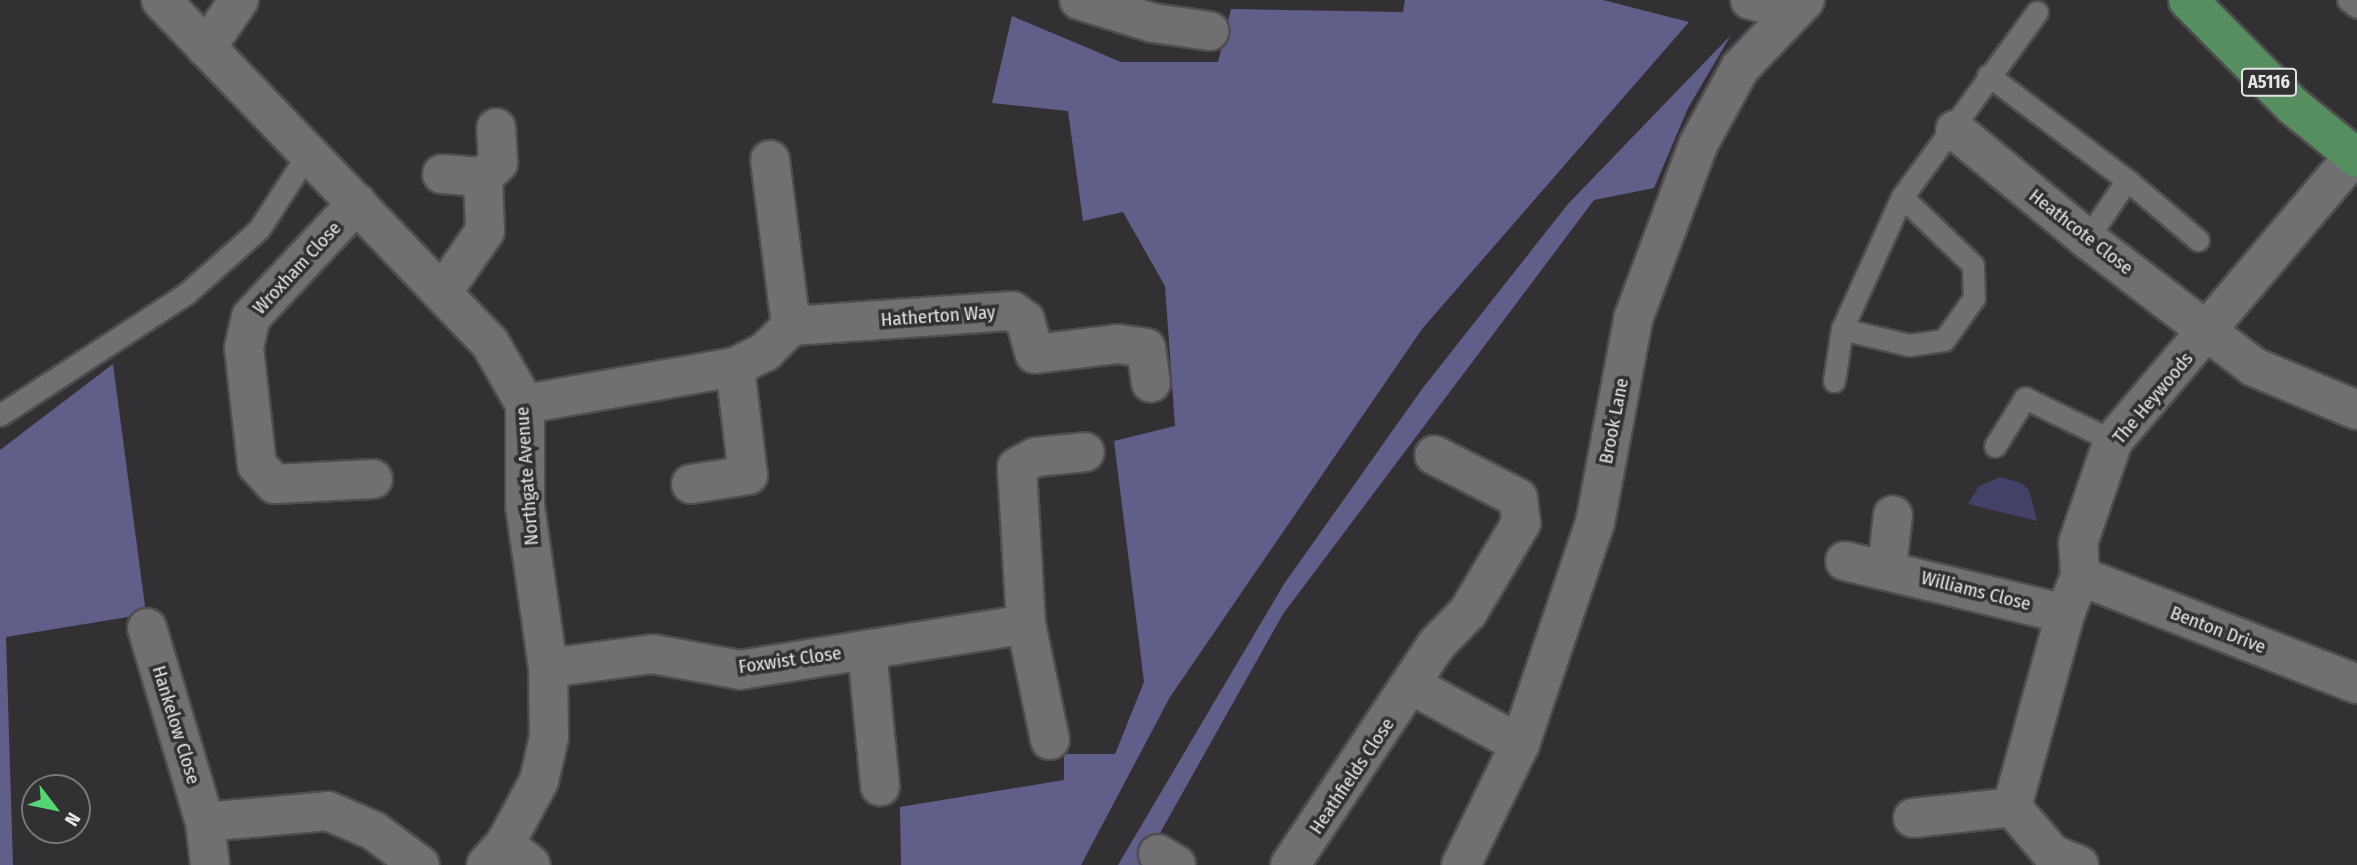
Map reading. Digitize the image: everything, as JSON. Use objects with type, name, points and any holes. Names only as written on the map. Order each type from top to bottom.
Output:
[{"type":"highway","name":"A5116","points":[[2188,0],[2292,106],[2356,155]]},
{"type":"street","name":"Northgate Avenue","points":[[161,0],[490,343],[525,404],[525,506],[548,668],[549,737],[539,781],[507,858]]},
{"type":"street","points":[[206,48],[239,0]]},
{"type":"street","points":[[1079,0],[1153,23],[1209,31]]},
{"type":"street","name":"Brook Lane","points":[[1461,865],[1520,744],[1595,523],[1633,319],[1698,145],[1778,6]]},
{"type":"street","points":[[442,293],[485,231],[484,177],[498,163],[496,128]]},
{"type":"street","name":"Heathcote Close","points":[[1955,130],[2087,239],[2210,331]]},
{"type":"street","name":"The Heywoods","points":[[2012,807],[2065,614],[2080,576],[2078,543],[2113,441],[2210,331],[2356,155]]},
{"type":"street","points":[[525,404],[735,368],[765,352],[791,326],[769,160]]},
{"type":"street","points":[[442,174],[484,177]]},
{"type":"street","name":"Wroxham Close","points":[[357,203],[251,317],[244,348],[257,466],[275,484],[373,479]]},
{"type":"street","name":"Hatherton Way","points":[[791,326],[1012,310],[1025,320],[1035,354],[1118,344],[1146,348],[1151,383]]},
{"type":"street","points":[[2210,331],[2254,367],[2357,410]]},
{"type":"street","points":[[691,484],[748,475],[735,368]]},
{"type":"street","points":[[1050,740],[1026,624],[1017,467],[1042,455],[1085,452]]},
{"type":"street","name":"Heathfields Close","points":[[1290,865],[1413,686],[1436,645],[1468,612],[1521,523],[1518,498],[1434,455]]},
{"type":"street","points":[[1887,569],[1894,515]]},
{"type":"street","name":"Williams Close","points":[[1845,561],[2065,614]]},
{"type":"street","name":"Benton Drive","points":[[2080,576],[2357,684]]},
{"type":"street","name":"Foxwist Close","points":[[548,668],[653,654],[740,670],[1026,624]]},
{"type":"street","name":"Hankelow Close","points":[[147,628],[205,822],[210,865]]},
{"type":"street","name":"Foxwist Close","points":[[867,650],[880,786]]},
{"type":"street","points":[[1413,686],[1520,744]]},
{"type":"street","points":[[1913,818],[2012,807],[2052,854],[2079,865]]},
{"type":"street","points":[[205,822],[328,811],[374,831],[420,865]]},
{"type":"lane","points":[[2348,0],[2357,7]]},
{"type":"lane","points":[[1834,381],[1842,329],[1902,198],[1955,130],[1988,75],[2037,12]]},
{"type":"lane","points":[[1988,75],[2127,180],[2198,240]]},
{"type":"lane","points":[[0,415],[187,293],[259,229],[309,152]]},
{"type":"lane","points":[[2087,239],[2127,180]]},
{"type":"lane","points":[[1842,329],[1909,345],[1944,340],[1974,298],[1973,265],[1902,198]]},
{"type":"lane","points":[[1995,446],[2025,398],[2113,441]]},
{"type":"shaded area","points":[[1405,0],[1603,0],[1689,22],[1422,329],[1170,697],[1081,865],[901,865],[900,807],[1064,780],[1064,754],[1115,754],[1144,682],[1114,441],[1175,426],[1165,286],[1123,212],[1083,221],[1068,111],[992,103],[1012,16],[1121,62],[1218,62],[1231,9],[1403,12]]},
{"type":"shaded area","points":[[1731,35],[1688,108],[1654,188],[1594,200],[1283,614],[1142,865],[1118,865],[1284,584],[1422,389],[1568,204]]},
{"type":"shaded area","points":[[113,364],[146,614],[6,637],[13,865],[0,865],[0,450]]},
{"type":"shaded area","points":[[2000,477],[2021,483],[2029,490],[2037,521],[1968,504],[1979,486]]}]
